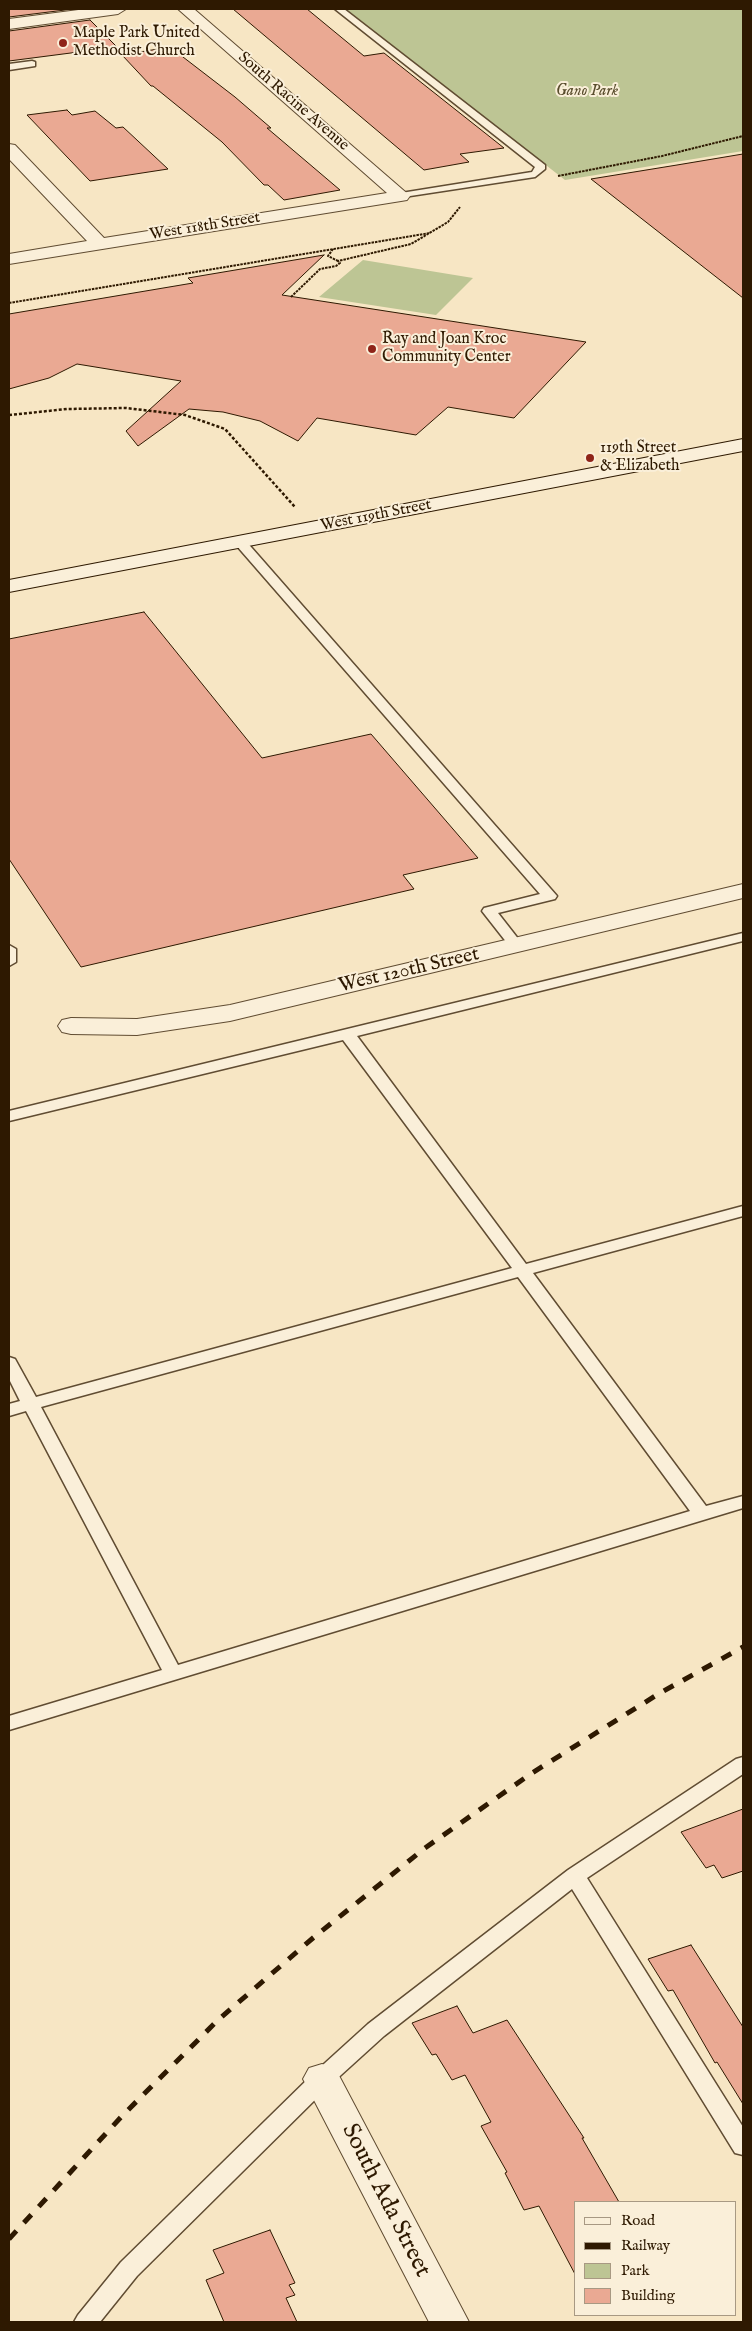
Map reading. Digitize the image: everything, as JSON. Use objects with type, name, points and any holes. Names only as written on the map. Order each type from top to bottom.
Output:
[{"type":"street","points":[[9,24],[118,9]]},
{"type":"street","name":"South Racine Avenue","points":[[184,9],[401,196]]},
{"type":"street","points":[[9,149],[99,244]]},
{"type":"street","name":"West 118th Street","points":[[9,259],[401,196]]},
{"type":"street","name":"West 119th Street","points":[[9,586],[743,445]]},
{"type":"street","name":"West 120th Street","points":[[71,1026],[137,1027],[230,1014],[743,891]]},
{"type":"street","name":"South Ada Street","points":[[322,2079],[449,2322]]},
{"type":"lane","points":[[339,9],[540,167],[535,174],[401,196]]},
{"type":"lane","points":[[9,68],[32,64]]},
{"type":"lane","points":[[240,542],[550,896],[489,911],[516,945]]},
{"type":"lane","points":[[9,1116],[743,937]]},
{"type":"lane","points":[[9,949],[9,962]]},
{"type":"lane","points":[[348,1034],[702,1514]]},
{"type":"lane","points":[[9,1410],[743,1211]]},
{"type":"lane","points":[[9,1363],[173,1673]]},
{"type":"lane","points":[[9,1723],[743,1502]]},
{"type":"lane","points":[[86,2322],[130,2269],[322,2079],[376,2030],[575,1876],[743,1764]]},
{"type":"lane","points":[[575,1876],[743,2146]]},
{"type":"path","points":[[554,176],[662,156],[743,136]]},
{"type":"path","points":[[333,249],[328,256],[338,261],[410,244],[448,222],[463,202]]},
{"type":"path","points":[[9,303],[433,232]]},
{"type":"path","points":[[291,296],[320,269],[336,266],[340,263],[338,261]]},
{"type":"path","points":[[9,415],[67,409],[126,408],[185,414],[225,429],[301,513]]},
{"type":"green space","name":"Gano Park","points":[[346,9],[743,9],[743,151],[565,180]]},
{"type":"green space","points":[[363,260],[473,278],[436,315],[319,297]]},
{"type":"building","points":[[9,9],[73,9],[9,17]]},
{"type":"building","points":[[233,9],[307,9],[364,56],[384,53],[504,148],[460,154],[469,162],[424,170]]},
{"type":"building","name":"Maple Park United Methodist Church","points":[[90,20],[117,47],[9,61],[9,31]]},
{"type":"building","points":[[170,47],[235,97],[271,128],[267,128],[340,190],[284,200],[268,185],[264,185],[222,142],[151,86],[122,55]]},
{"type":"building","points":[[67,110],[72,115],[95,111],[116,128],[123,127],[168,169],[90,181],[27,115]]},
{"type":"building","points":[[743,154],[743,298],[591,179],[677,165]]},
{"type":"building","name":"Ray and Joan Kroc Community Center","points":[[324,255],[282,295],[586,342],[514,418],[448,407],[416,435],[317,418],[298,441],[260,421],[223,412],[189,409],[138,446],[126,431],[181,381],[77,364],[49,378],[9,389],[9,314],[193,283],[188,278]]},
{"type":"building","points":[[144,612],[262,758],[371,734],[478,858],[403,875],[414,889],[81,967],[9,859],[9,639]]},
{"type":"building","points":[[743,1809],[743,1871],[722,1878],[714,1865],[706,1868],[681,1832]]},
{"type":"building","points":[[691,1945],[743,2027],[743,2104],[717,2062],[715,2063],[673,1990],[668,1991],[648,1959]]},
{"type":"building","points":[[457,2006],[473,2033],[507,2020],[584,2138],[582,2138],[618,2201],[574,2201],[574,2272],[539,2206],[524,2210],[505,2173],[507,2172],[481,2126],[491,2122],[465,2075],[452,2080],[436,2054],[432,2055],[412,2023]]},
{"type":"building","points":[[270,2230],[295,2283],[289,2285],[295,2295],[286,2298],[297,2322],[224,2322],[206,2280],[224,2273],[213,2250]]},
{"type":"railway","points":[[9,2239],[122,2116],[218,2020],[313,1938],[425,1848],[532,1773],[660,1693],[743,1647]]},
{"type":"place","name":"Maple Park United Methodist Church","points":[[63,43]]},
{"type":"place","name":"Ray and Joan Kroc Community Center","points":[[372,349]]},
{"type":"place","name":"119th Street & Elizabeth","points":[[590,458]]}]
